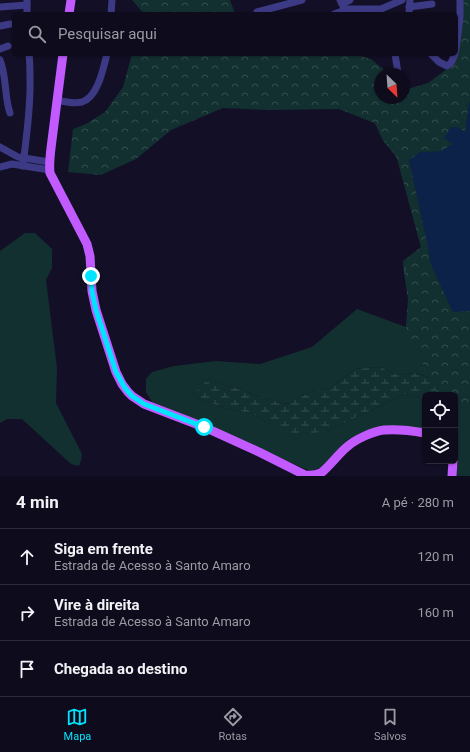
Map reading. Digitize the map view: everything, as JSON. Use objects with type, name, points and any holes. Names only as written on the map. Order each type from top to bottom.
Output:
[{"type":"main road","points":[[69,12],[71,0]]},
{"type":"main road","points":[[63,56],[50,168],[87,244],[92,291],[96,310],[116,372],[122,384],[132,396],[144,404],[204,427],[310,475],[321,473],[348,446],[355,441],[377,431],[391,430],[422,433]]},
{"type":"main road","points":[[452,476],[453,464]]},
{"type":"street","points":[[111,12],[112,0]]},
{"type":"street","points":[[258,12],[302,0]]},
{"type":"street","points":[[343,7],[350,0]]},
{"type":"street","points":[[343,7],[377,9],[402,0]]},
{"type":"street","points":[[458,34],[460,0]]},
{"type":"street","points":[[0,7],[27,2],[28,12]]},
{"type":"street","points":[[410,7],[432,4]]},
{"type":"street","points":[[0,26],[10,24]]},
{"type":"street","points":[[0,49],[8,46]]},
{"type":"street","points":[[23,166],[28,126],[30,91],[29,56]]},
{"type":"street","points":[[57,100],[72,103],[86,100],[97,87],[106,56]]},
{"type":"street","points":[[395,56],[397,68]]},
{"type":"street","points":[[433,56],[439,62],[447,66],[451,63],[454,56]]},
{"type":"street","points":[[0,60],[3,66],[3,102],[10,113]]},
{"type":"street","points":[[0,147],[12,155],[50,168]]},
{"type":"street","points":[[0,167],[12,164],[50,168]]},
{"type":"green space","points":[[132,0],[230,0],[234,12],[142,12]]},
{"type":"green space","points":[[458,0],[470,0],[470,411],[458,406],[458,392],[437,392],[406,327],[408,299],[404,273],[421,247],[397,158],[375,123],[340,109],[268,110],[223,108],[171,130],[136,159],[101,175],[68,172],[73,129],[86,124],[105,112],[123,87],[131,56],[361,56],[371,59],[382,68],[374,68],[374,104],[410,104],[410,88],[428,83],[451,66],[454,56],[458,56]]},
{"type":"green space","points":[[374,99],[374,104],[391,104],[454,392],[422,392],[422,397],[405,394],[327,431],[299,435],[274,426],[253,414],[226,408],[202,400],[193,395],[209,378],[230,388],[240,387],[254,395],[287,404],[310,392],[330,388],[355,369],[380,367],[398,375],[415,373],[428,377],[422,363],[416,340],[406,327],[412,298],[404,273],[403,261],[421,247],[397,158],[382,139],[375,123],[326,104]]},
{"type":"green space","points":[[25,233],[35,233],[52,249],[52,268],[46,280],[57,368],[56,403],[82,454],[79,466],[71,464],[22,419],[7,419],[0,423],[0,251]]},
{"type":"green space","points":[[357,309],[406,327],[416,340],[422,363],[429,377],[415,373],[398,375],[380,367],[355,369],[330,388],[310,392],[287,404],[254,395],[240,387],[230,388],[209,378],[193,395],[202,400],[226,408],[253,414],[274,426],[327,431],[405,394],[422,397],[422,430],[371,430],[347,440],[320,468],[310,471],[152,402],[146,392],[146,379],[152,372],[174,366],[216,361],[260,364],[312,347]]},
{"type":"green space","points":[[458,404],[470,410],[470,476],[456,476],[458,464]]},
{"type":"water","points":[[470,100],[470,311],[453,312],[431,265],[409,160],[420,152],[441,151],[453,144],[444,138],[451,127],[457,127],[465,132]]},
{"type":"route","points":[[91,276],[93,300],[116,372],[122,384],[132,396],[144,404],[204,427]]}]
